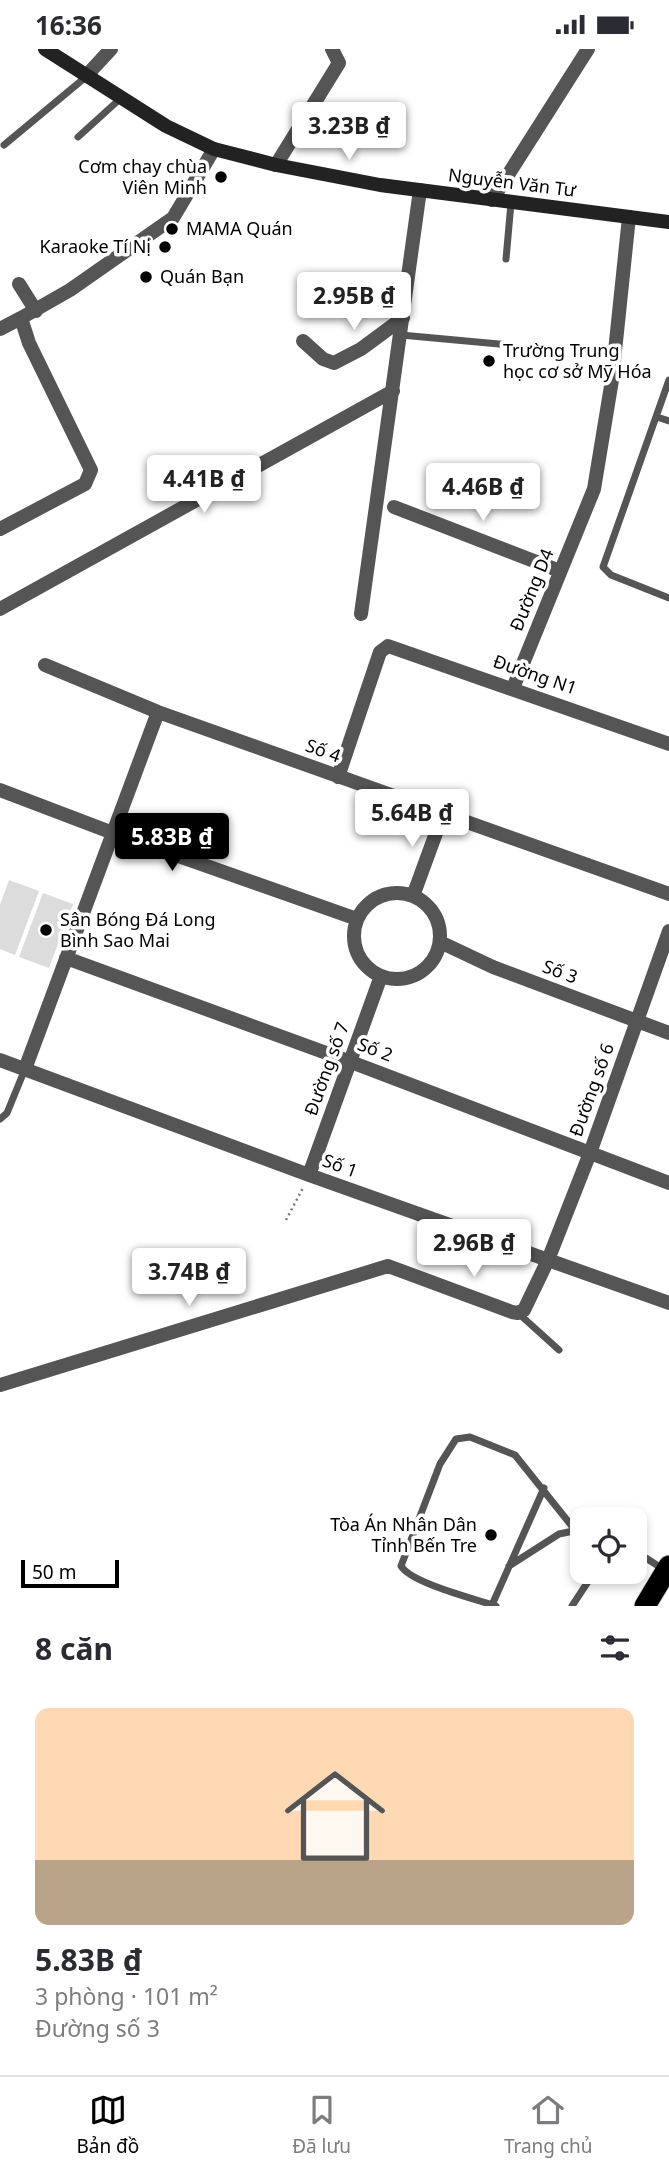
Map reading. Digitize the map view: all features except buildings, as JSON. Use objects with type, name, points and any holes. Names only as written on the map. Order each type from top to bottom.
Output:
[{"type":"highway","points":[[645,1606],[668,1569]]},
{"type":"main road","name":"Nguyễn Văn Tư","points":[[46,49],[166,126],[214,149],[276,165],[420,190],[669,222]]},
{"type":"street","points":[[87,75],[111,49]]},
{"type":"street","points":[[276,165],[339,63],[332,49]]},
{"type":"street","points":[[492,200],[588,49]]},
{"type":"street","points":[[0,329],[36,311],[173,218],[214,149]]},
{"type":"street","points":[[361,614],[420,190]]},
{"type":"street","name":"Đường D4","points":[[513,688],[594,489],[612,380],[629,217]]},
{"type":"street","points":[[19,284],[36,311]]},
{"type":"street","points":[[0,529],[85,484],[91,470],[29,343],[22,318]]},
{"type":"street","points":[[303,341],[323,359],[334,363],[368,344],[403,318]]},
{"type":"street","points":[[0,609],[393,391]]},
{"type":"street","points":[[394,507],[560,571]]},
{"type":"street","name":"Đường N1","points":[[338,777],[380,652],[388,646],[669,744]]},
{"type":"street","name":"Số 4","points":[[45,665],[158,712],[669,894]]},
{"type":"street","points":[[25,1069],[158,712]]},
{"type":"street","points":[[0,790],[113,833],[358,919]]},
{"type":"street","points":[[413,896],[443,814]]},
{"type":"street","points":[[381,896],[413,896],[429,907],[439,924],[440,942],[435,957],[425,969],[412,977],[397,979],[381,976],[360,959],[355,946],[358,919],[363,910],[381,896]]},
{"type":"street","name":"Đường số 6","points":[[517,1313],[527,1306],[548,1261],[590,1153],[669,931]]},
{"type":"street","name":"Số 3","points":[[440,942],[493,967],[669,1033]]},
{"type":"street","name":"Số 2","points":[[66,958],[351,1062],[669,1183]]},
{"type":"street","name":"Đường số 7","points":[[309,1175],[381,976]]},
{"type":"street","name":"Số 1","points":[[0,1060],[309,1175],[669,1303]]},
{"type":"street","points":[[0,1385],[388,1266],[517,1313]]},
{"type":"lane","points":[[4,145],[87,75]]},
{"type":"lane","points":[[78,137],[122,98]]},
{"type":"lane","points":[[506,259],[511,203]]},
{"type":"lane","points":[[401,335],[510,345]]},
{"type":"lane","points":[[669,380],[603,567],[611,575],[669,598]]},
{"type":"lane","points":[[657,417],[669,421]]},
{"type":"lane","points":[[0,1119],[7,1113],[25,1069]]},
{"type":"lane","points":[[517,1313],[559,1350]]},
{"type":"lane","points":[[544,1488],[494,1605],[403,1570],[402,1560],[440,1464],[457,1439],[470,1437],[515,1455],[544,1488],[570,1518]]},
{"type":"lane","points":[[508,1567],[559,1534],[570,1531]]},
{"type":"lane","points":[[647,1558],[668,1569]]},
{"type":"lane","points":[[572,1606],[586,1584]]},
{"type":"path","points":[[286,1220],[309,1175]]},
{"type":"shaded area","points":[[9,880],[39,891],[15,955],[0,949],[0,905]]},
{"type":"shaded area","name":"Sân Bóng Đá Long Bình Sao Mai","points":[[43,893],[73,904],[49,968],[19,957]]},
{"type":"place","name":"Cơm chay chùa Viên Minh","points":[[221,177]]},
{"type":"place","name":"MAMA Quán","points":[[172,229]]},
{"type":"place","name":"Karaoke Tí Nị","points":[[165,247]]},
{"type":"place","name":"Quán Bạn","points":[[146,277]]},
{"type":"place","name":"Trường Trung học cơ sở Mỹ Hóa","points":[[489,361]]},
{"type":"place","name":"Sân Bóng Đá Long Bình Sao Mai","points":[[46,930]]},
{"type":"place","name":"Tòa Án Nhân Dân Tỉnh Bến Tre","points":[[491,1535]]}]
